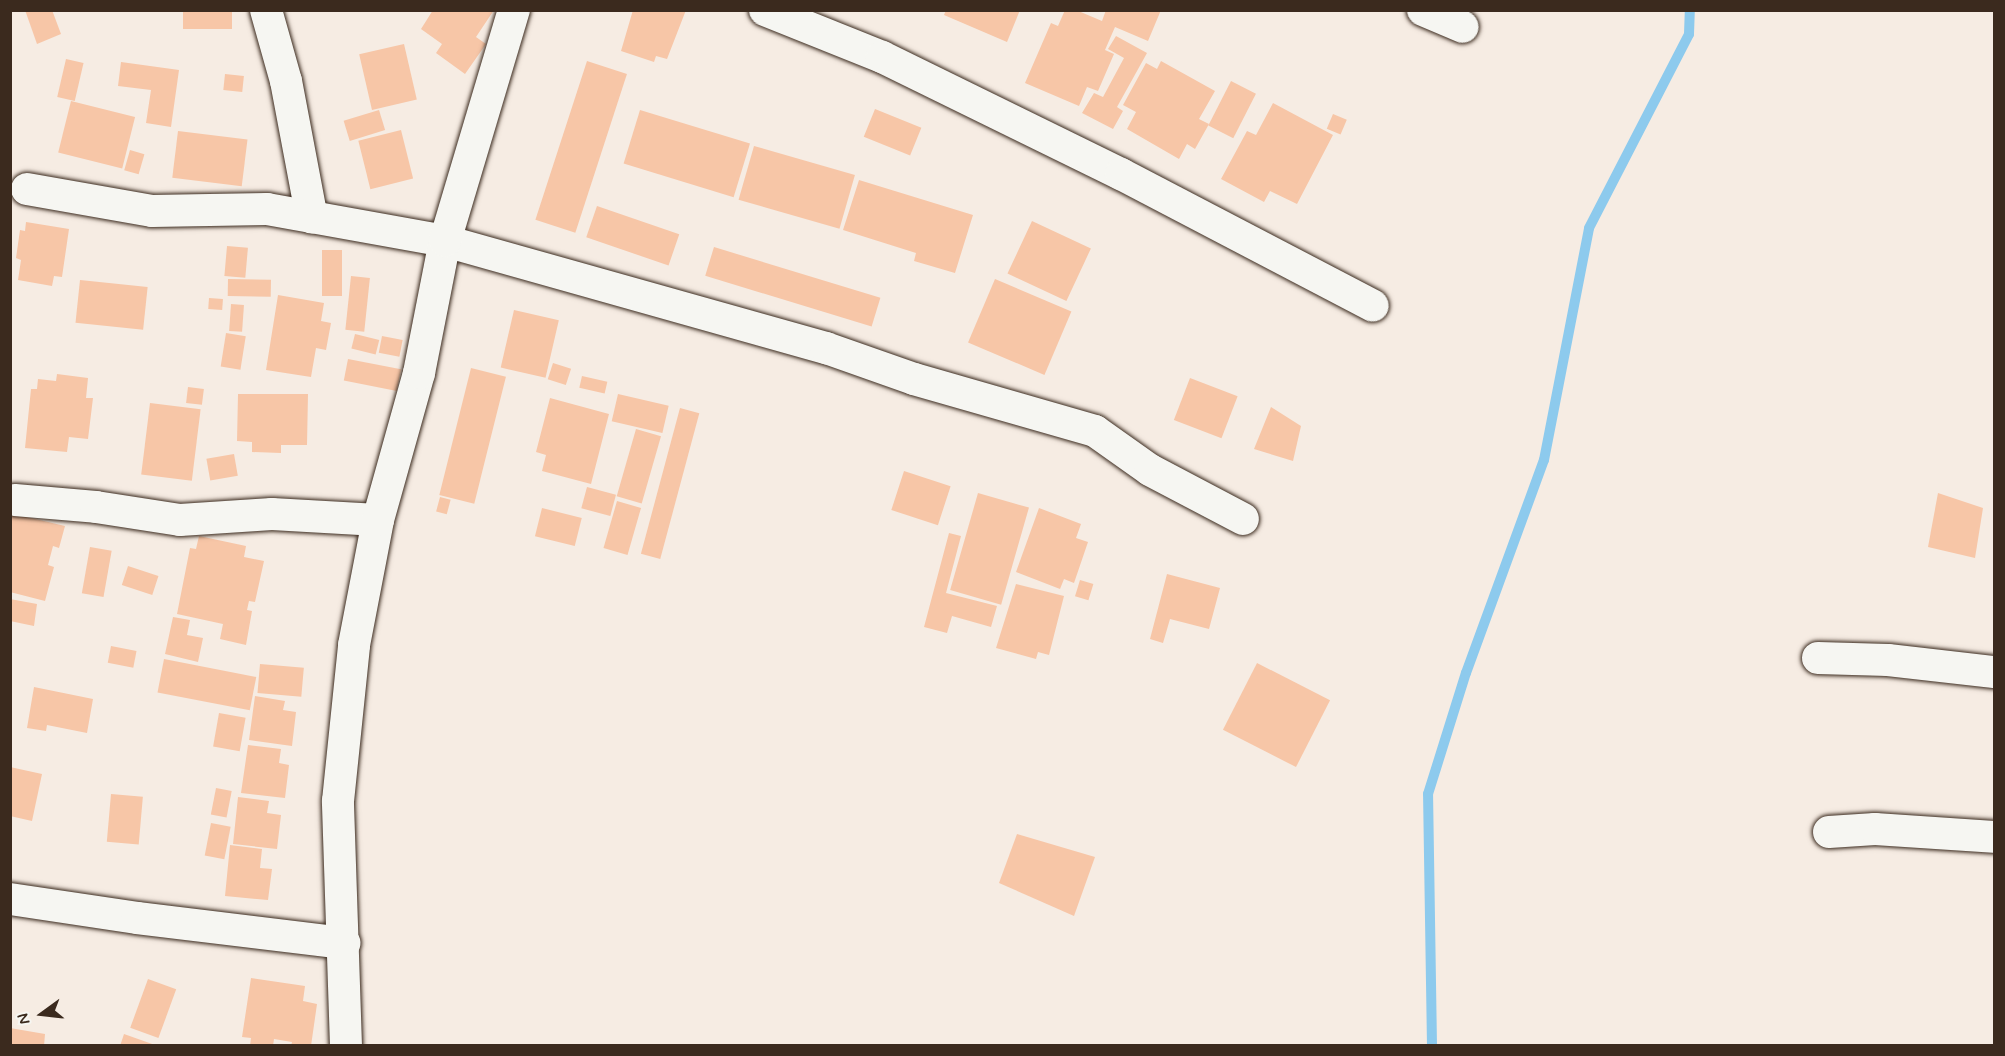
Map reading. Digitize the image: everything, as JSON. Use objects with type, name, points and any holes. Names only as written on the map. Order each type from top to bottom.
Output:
[{"type":"street","points":[[266,10],[286,81],[312,218]]},
{"type":"street","points":[[346,1046],[345,943],[338,801],[354,645],[378,520],[419,373],[445,241],[514,10]]},
{"type":"street","points":[[765,10],[882,57],[1121,174],[1373,306]]},
{"type":"street","points":[[1423,10],[1463,27]]},
{"type":"street","points":[[27,189],[152,211],[267,209],[445,241],[826,348],[914,379],[1095,431],[1150,470],[1243,519]]},
{"type":"street","points":[[15,500],[180,520],[272,514],[378,520]]},
{"type":"street","points":[[1818,658],[1888,660],[1995,672]]},
{"type":"street","points":[[1829,832],[1875,829],[1995,837]]},
{"type":"street","points":[[10,898],[137,918],[345,943]]},
{"type":"building","points":[[25,10],[52,10],[61,34],[37,44]]},
{"type":"building","points":[[183,10],[232,10],[232,29],[183,29]]},
{"type":"building","points":[[433,10],[494,10],[476,37],[486,44],[465,74],[436,53],[442,44],[421,29]]},
{"type":"building","points":[[633,10],[686,10],[667,59],[656,56],[654,62],[621,51]]},
{"type":"building","points":[[946,10],[1020,10],[1007,42],[944,15]]},
{"type":"building","points":[[1065,10],[1076,10],[1102,21],[1106,10],[1161,10],[1148,41],[1115,27],[1105,50],[1114,54],[1098,91],[1087,87],[1079,106],[1025,83],[1051,23],[1058,26]]},
{"type":"building","points":[[1116,36],[1147,53],[1117,107],[1123,111],[1113,129],[1082,113],[1094,93],[1103,97],[1124,58],[1108,49]]},
{"type":"building","points":[[404,44],[417,100],[372,110],[359,54]]},
{"type":"building","points":[[66,59],[84,63],[75,101],[57,97]]},
{"type":"building","points":[[587,61],[627,74],[575,233],[535,220]]},
{"type":"building","points":[[1161,61],[1215,91],[1199,119],[1209,124],[1195,149],[1187,144],[1179,159],[1127,129],[1136,112],[1123,105],[1146,63],[1157,69]]},
{"type":"building","points":[[121,62],[179,70],[171,127],[146,123],[151,90],[118,86]]},
{"type":"building","points":[[225,74],[244,76],[242,92],[223,90]]},
{"type":"building","points":[[1231,81],[1256,94],[1233,138],[1208,126]]},
{"type":"building","points":[[71,101],[135,117],[122,168],[58,152]]},
{"type":"building","points":[[1273,103],[1333,135],[1297,204],[1270,191],[1264,202],[1221,179],[1247,131],[1256,135]]},
{"type":"building","points":[[875,109],[921,128],[910,156],[864,137]]},
{"type":"building","points":[[379,110],[385,130],[350,141],[344,121]]},
{"type":"building","points":[[640,110],[750,144],[734,197],[624,164]]},
{"type":"building","points":[[1333,114],[1347,120],[1341,135],[1327,129]]},
{"type":"building","points":[[401,130],[413,179],[370,189],[358,141]]},
{"type":"building","points":[[178,131],[247,140],[242,186],[172,178]]},
{"type":"building","points":[[754,146],[855,175],[839,229],[739,200]]},
{"type":"building","points":[[130,150],[144,154],[139,174],[124,170]]},
{"type":"building","points":[[859,180],[973,215],[955,273],[914,261],[916,253],[843,230]]},
{"type":"building","points":[[597,206],[679,234],[669,266],[586,237]]},
{"type":"building","points":[[1032,221],[1091,248],[1066,301],[1007,274]]},
{"type":"building","points":[[26,222],[69,229],[62,277],[54,276],[52,286],[18,280],[21,260],[16,258],[20,230],[25,231]]},
{"type":"building","points":[[227,246],[248,248],[245,278],[224,276]]},
{"type":"building","points":[[714,247],[880,298],[872,327],[705,276]]},
{"type":"building","points":[[322,250],[342,250],[342,296],[322,296]]},
{"type":"building","points":[[351,276],[370,278],[364,332],[345,330]]},
{"type":"building","points":[[228,279],[271,280],[271,297],[228,296]]},
{"type":"building","points":[[995,279],[1071,311],[1044,375],[968,343]]},
{"type":"building","points":[[80,280],[148,287],[143,330],[76,323]]},
{"type":"building","points":[[278,295],[324,303],[321,321],[331,323],[326,350],[316,348],[311,377],[266,370]]},
{"type":"building","points":[[209,298],[223,299],[222,310],[208,309]]},
{"type":"building","points":[[231,304],[244,305],[242,332],[229,331]]},
{"type":"building","points":[[514,310],[559,320],[546,378],[501,367]]},
{"type":"building","points":[[226,333],[246,336],[240,370],[221,367]]},
{"type":"building","points":[[355,334],[379,340],[376,355],[351,349]]},
{"type":"building","points":[[382,336],[403,340],[399,357],[379,353]]},
{"type":"building","points":[[348,359],[401,369],[397,391],[344,381]]},
{"type":"building","points":[[553,363],[571,369],[566,385],[548,379]]},
{"type":"building","points":[[471,368],[506,377],[474,504],[439,495]]},
{"type":"building","points":[[57,374],[88,378],[86,398],[93,398],[88,439],[69,437],[67,452],[25,448],[31,389],[37,389],[38,379],[56,381]]},
{"type":"building","points":[[582,376],[607,382],[605,394],[579,388]]},
{"type":"building","points":[[1190,378],[1238,396],[1221,438],[1174,420]]},
{"type":"building","points":[[188,387],[204,389],[202,405],[186,403]]},
{"type":"building","points":[[238,394],[308,394],[307,445],[281,445],[281,453],[252,452],[252,442],[237,441]]},
{"type":"building","points":[[618,394],[669,406],[662,433],[612,421]]},
{"type":"building","points":[[550,398],[609,414],[591,484],[542,471],[546,455],[536,452]]},
{"type":"building","points":[[150,403],[201,409],[192,481],[141,474]]},
{"type":"building","points":[[1271,407],[1301,426],[1293,461],[1254,449]]},
{"type":"building","points":[[680,408],[699,413],[660,559],[641,554]]},
{"type":"building","points":[[636,429],[661,436],[642,503],[617,496]]},
{"type":"building","points":[[234,454],[238,476],[210,481],[206,459]]},
{"type":"building","points":[[904,471],[951,486],[938,525],[891,510]]},
{"type":"building","points":[[587,487],[616,495],[610,516],[581,508]]},
{"type":"building","points":[[978,493],[1029,508],[1001,605],[950,590]]},
{"type":"building","points":[[1938,493],[1983,508],[1975,558],[1928,547]]},
{"type":"building","points":[[440,497],[451,500],[447,514],[436,511]]},
{"type":"building","points":[[617,501],[641,508],[628,555],[603,548]]},
{"type":"building","points":[[542,508],[582,518],[575,546],[535,536]]},
{"type":"building","points":[[1039,508],[1081,524],[1076,538],[1088,542],[1074,583],[1064,579],[1060,589],[1016,572]]},
{"type":"building","points":[[10,513],[65,526],[59,548],[53,546],[48,565],[54,567],[45,601],[10,592]]},
{"type":"building","points":[[949,533],[961,536],[946,593],[997,606],[991,627],[952,616],[947,633],[924,627]]},
{"type":"building","points":[[199,536],[246,546],[244,557],[264,561],[255,602],[249,601],[247,610],[252,611],[246,645],[220,639],[223,624],[177,614],[190,548],[196,549]]},
{"type":"building","points":[[90,547],[112,551],[104,597],[82,593]]},
{"type":"building","points":[[128,566],[158,576],[152,595],[122,585]]},
{"type":"building","points":[[1167,574],[1220,588],[1209,629],[1170,619],[1163,643],[1150,639]]},
{"type":"building","points":[[1080,580],[1093,584],[1088,600],[1075,596]]},
{"type":"building","points":[[1016,584],[1064,596],[1049,655],[1038,652],[1036,659],[996,648]]},
{"type":"building","points":[[10,599],[37,604],[34,626],[10,621]]},
{"type":"building","points":[[173,617],[190,620],[187,635],[203,638],[198,662],[165,654]]},
{"type":"building","points":[[111,646],[137,651],[133,668],[108,663]]},
{"type":"building","points":[[164,659],[256,677],[250,710],[158,692]]},
{"type":"building","points":[[1257,663],[1330,700],[1296,767],[1223,730]]},
{"type":"building","points":[[260,664],[304,668],[301,697],[257,693]]},
{"type":"building","points":[[34,687],[93,699],[87,733],[47,725],[46,731],[27,728]]},
{"type":"building","points":[[255,696],[285,701],[283,710],[296,712],[292,746],[249,740]]},
{"type":"building","points":[[219,713],[246,718],[240,751],[213,746]]},
{"type":"building","points":[[248,745],[281,749],[279,763],[289,765],[285,798],[241,793]]},
{"type":"building","points":[[10,767],[42,774],[32,821],[10,816]]},
{"type":"building","points":[[216,788],[232,791],[227,818],[211,815]]},
{"type":"building","points":[[111,794],[143,797],[139,845],[107,842]]},
{"type":"building","points":[[238,797],[269,801],[267,813],[281,815],[277,849],[233,844]]},
{"type":"building","points":[[211,823],[231,827],[224,859],[205,855]]},
{"type":"building","points":[[1017,834],[1095,857],[1074,916],[999,883]]},
{"type":"building","points":[[230,845],[262,849],[260,868],[272,869],[268,900],[225,896]]},
{"type":"building","points":[[251,978],[305,986],[303,1001],[317,1004],[311,1046],[291,1046],[292,1042],[274,1039],[273,1046],[250,1046],[251,1038],[242,1037]]},
{"type":"building","points":[[148,979],[176,989],[158,1038],[130,1028]]},
{"type":"building","points":[[10,1028],[45,1034],[44,1046],[10,1046]]},
{"type":"building","points":[[124,1034],[155,1045],[155,1046],[120,1046]]},
{"type":"waterway","points":[[1432,1046],[1428,794],[1466,673],[1544,460],[1589,228],[1689,34],[1690,10]]}]
